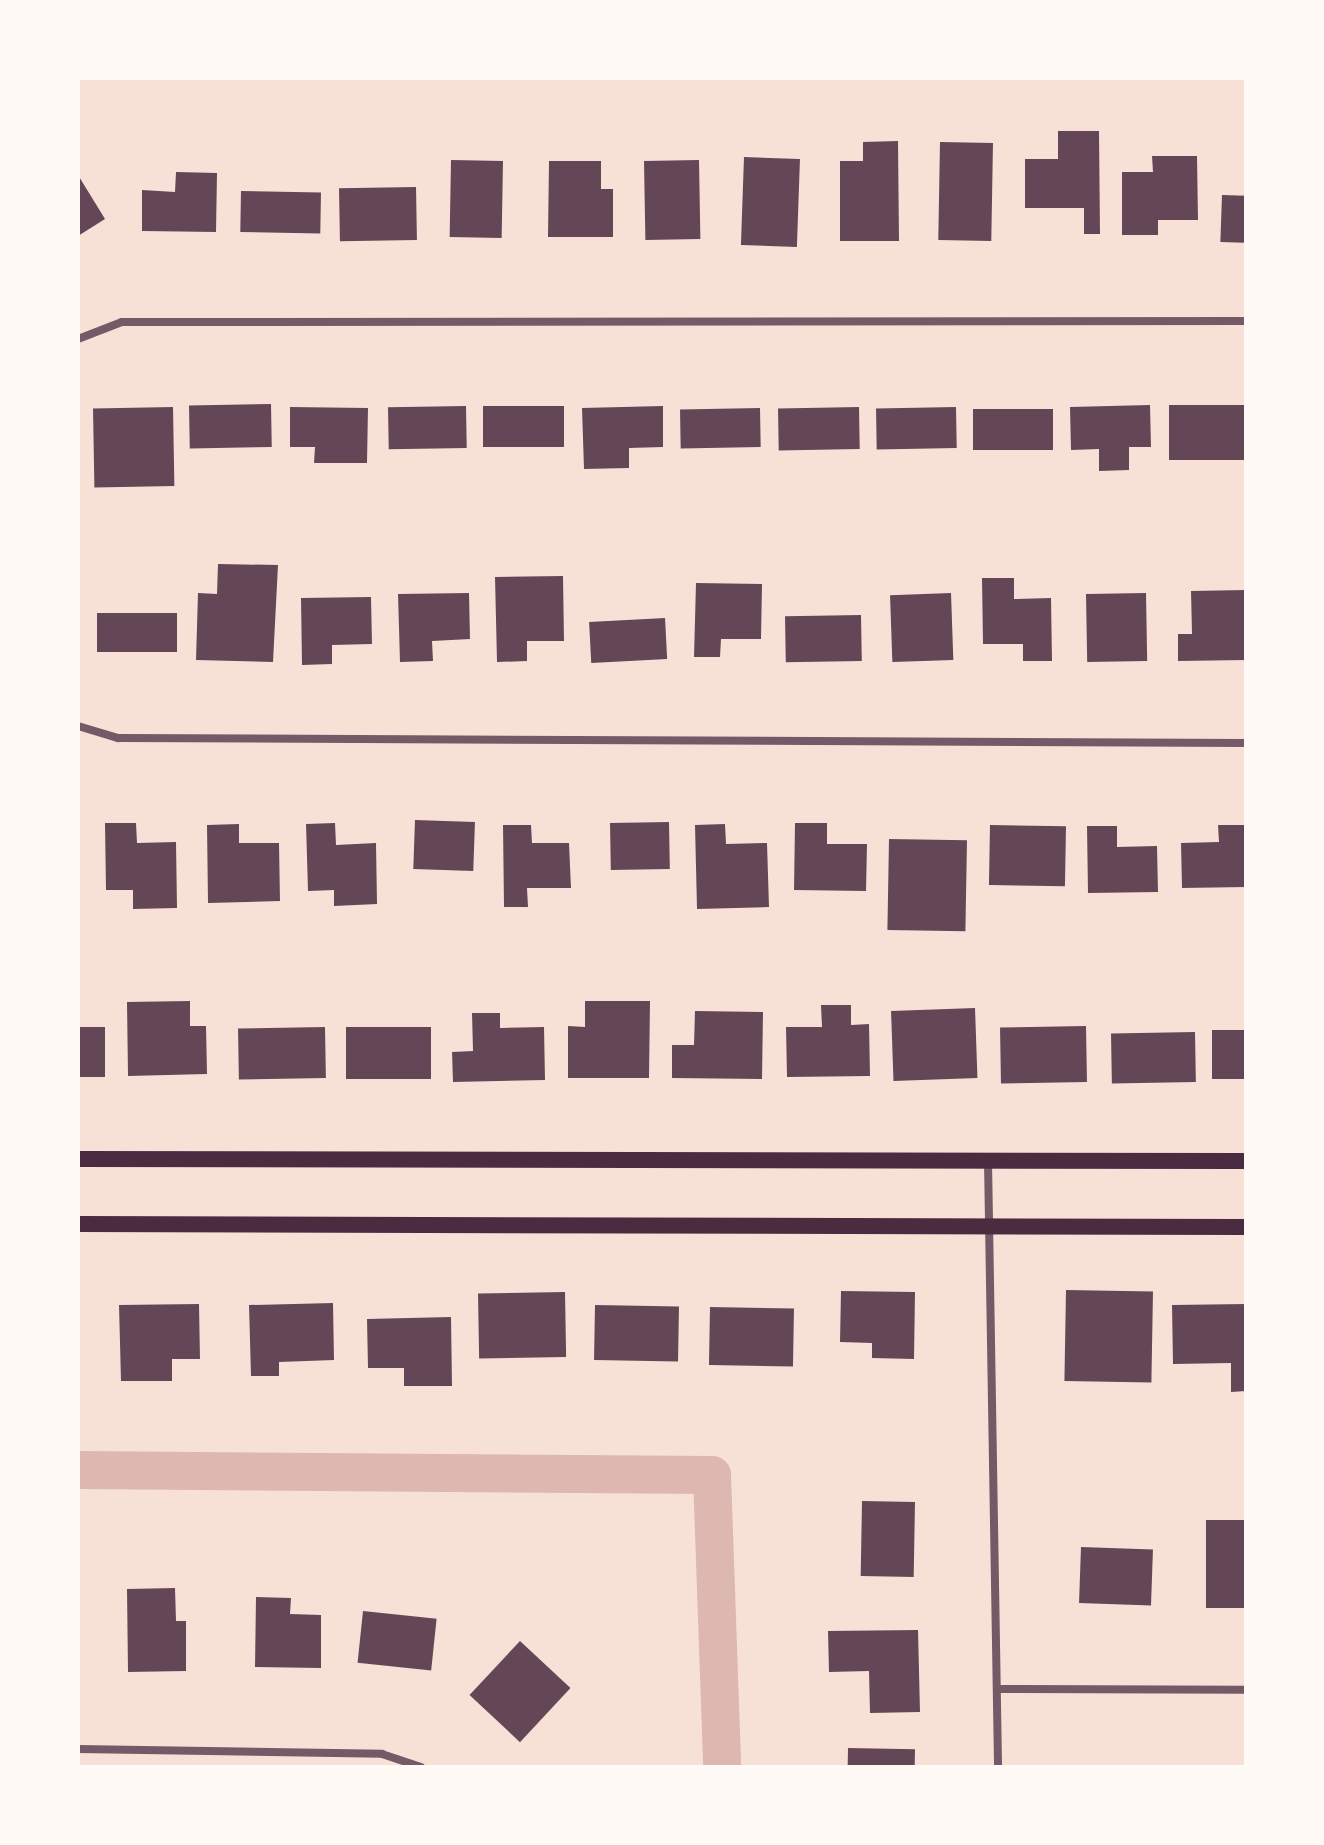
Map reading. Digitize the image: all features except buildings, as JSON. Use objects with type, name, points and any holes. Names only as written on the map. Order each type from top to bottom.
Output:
[{"type":"main road","points":[[78,1159],[1246,1161]]},
{"type":"main road","points":[[78,1224],[1246,1227]]},
{"type":"street","points":[[78,339],[122,322],[1246,321]]},
{"type":"street","points":[[78,726],[118,738],[1246,743]]},
{"type":"street","points":[[988,1161],[986,1227],[998,1767]]},
{"type":"street","points":[[997,1689],[1246,1690]]},
{"type":"street","points":[[78,1749],[382,1754],[421,1767]]},
{"type":"waterway","points":[[78,1470],[712,1475],[722,1767]]}]
